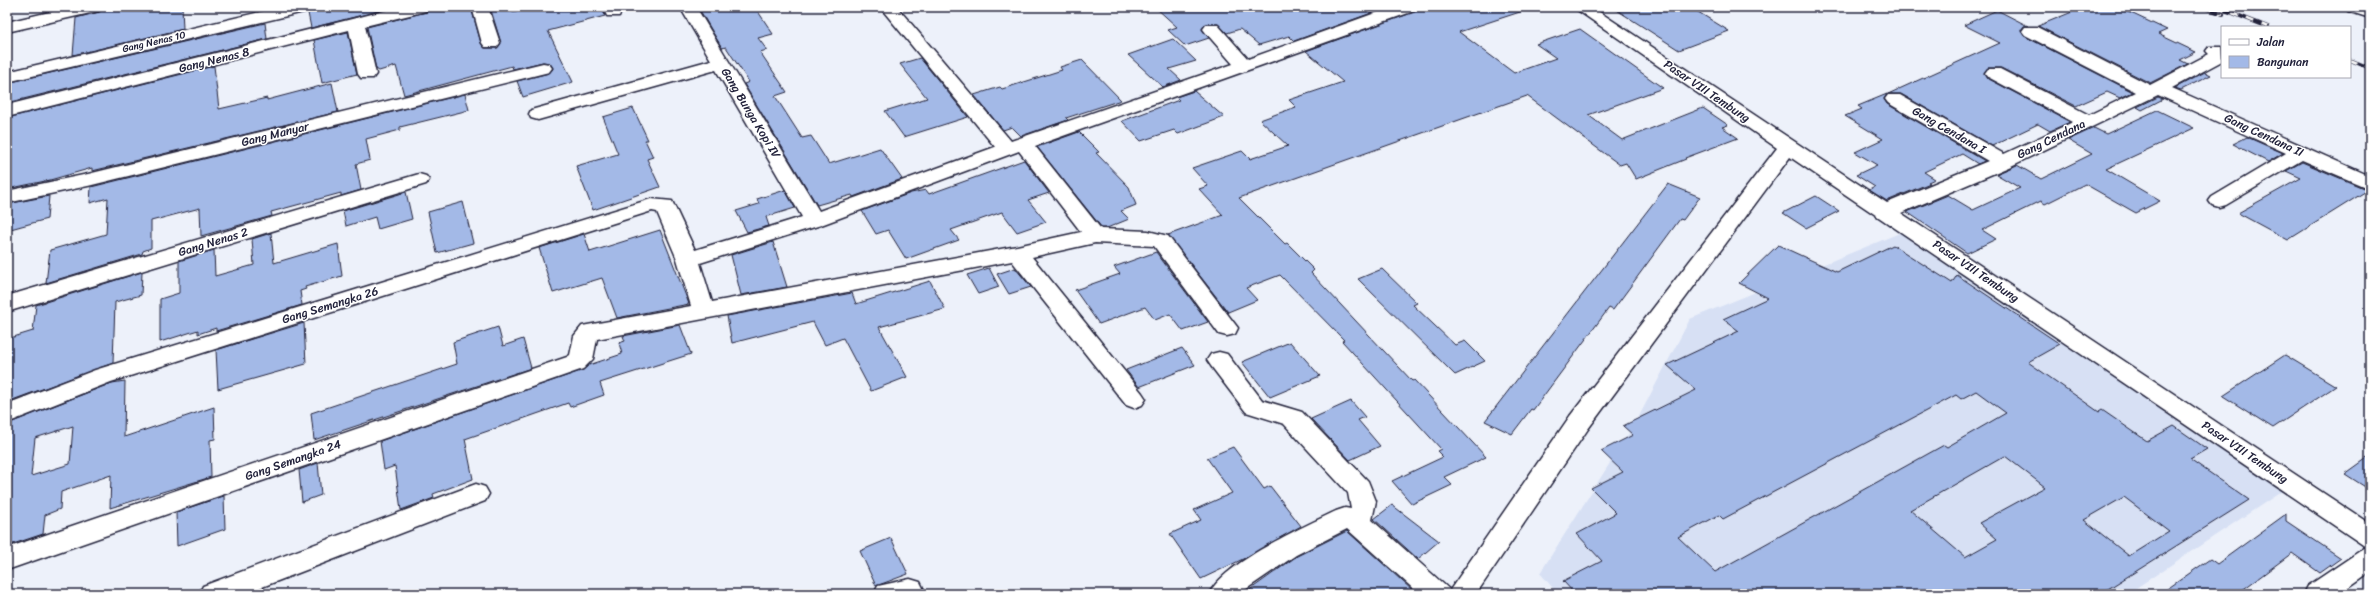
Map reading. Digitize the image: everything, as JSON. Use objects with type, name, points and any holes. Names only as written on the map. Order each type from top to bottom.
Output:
[{"type":"street","points":[[7,27],[93,7]]},
{"type":"street","name":"Gang Nenas 10","points":[[7,78],[302,7]]},
{"type":"street","name":"Gang Nenas 8","points":[[7,111],[420,7]]},
{"type":"street","points":[[480,7],[491,43]]},
{"type":"street","name":"Gang Bunga Kopi IV","points":[[688,7],[814,220]]},
{"type":"street","points":[[888,7],[1095,236]]},
{"type":"street","points":[[1227,328],[1161,241],[1148,238],[1095,236],[1017,253],[704,312],[688,260],[814,220],[1015,146],[1408,7]]},
{"type":"street","name":"Pasar VIII Tembung","points":[[1581,7],[1887,211],[2370,538]]},
{"type":"street","points":[[2354,7],[2370,13]]},
{"type":"street","points":[[356,23],[367,74]]},
{"type":"street","points":[[1212,29],[1244,65]]},
{"type":"street","name":"Gang Cendana II","points":[[2031,31],[2154,90],[2302,152],[2370,183]]},
{"type":"street","name":"Gang Cendana","points":[[1887,211],[2004,162],[2154,90],[2213,56]]},
{"type":"street","points":[[538,114],[721,63]]},
{"type":"street","name":"Gang Manyar","points":[[7,197],[88,180],[543,68]]},
{"type":"street","points":[[1994,73],[2087,122]]},
{"type":"street","name":"Gang Cendana I","points":[[1894,99],[2004,162]]},
{"type":"street","points":[[1461,594],[1513,514],[1638,339],[1793,149]]},
{"type":"street","points":[[2219,201],[2302,152]]},
{"type":"street","name":"Gang Nenas 2","points":[[7,304],[419,180]]},
{"type":"street","name":"Gang Semangka 26","points":[[7,414],[103,376],[656,204],[665,206],[688,260]]},
{"type":"street","points":[[1017,253],[1134,399]]},
{"type":"street","name":"Gang Semangka 24","points":[[7,559],[579,360],[585,336],[588,333],[704,312]]},
{"type":"street","points":[[1219,360],[1254,406],[1293,418],[1359,488],[1364,500],[1365,510],[1358,522]]},
{"type":"street","points":[[213,594],[476,494]]},
{"type":"street","points":[[1224,594],[1229,586],[1286,547],[1345,518],[1353,519],[1358,522],[1393,556],[1438,594]]},
{"type":"street","points":[[2318,594],[2370,557]]},
{"type":"shaded area","points":[[1907,230],[2284,490],[2127,594],[1558,594],[1540,573],[1636,422],[1690,319]]},
{"type":"building","points":[[109,7],[182,7],[183,29],[73,55],[76,18],[99,12],[102,9]]},
{"type":"building","points":[[311,7],[394,7],[311,28],[308,13]]},
{"type":"building","points":[[429,7],[471,7],[481,43],[485,48],[497,48],[501,43],[490,7],[510,7],[512,12],[534,7],[602,7],[605,16],[548,31],[573,82],[523,97],[517,81],[549,73],[553,69],[550,63],[543,62],[513,69],[512,66],[404,95],[396,66],[379,71],[376,69],[367,27],[426,12]]},
{"type":"building","points":[[698,7],[755,7],[773,34],[758,38],[767,50],[760,52],[787,92],[775,96],[802,138],[811,136],[829,164],[880,148],[902,179],[853,197],[852,195],[817,205],[744,84],[749,82],[726,47],[722,48]]},
{"type":"building","points":[[1155,7],[1388,7],[1294,41],[1289,36],[1259,45],[1240,29],[1227,33],[1218,24],[1206,24],[1202,29],[1209,38],[1185,46],[1168,30],[1177,27]]},
{"type":"building","points":[[1417,7],[1523,7],[1523,11],[1459,32],[1514,73],[1556,58],[1536,44],[1580,29],[1663,88],[1588,115],[1622,140],[1703,108],[1728,125],[1722,127],[1738,138],[1685,158],[1686,159],[1636,179],[1626,163],[1620,165],[1527,96],[1239,198],[1285,244],[1287,243],[1314,270],[1311,273],[1412,381],[1414,380],[1486,457],[1444,477],[1452,485],[1412,504],[1392,481],[1443,457],[1437,451],[1441,449],[1342,341],[1344,340],[1280,275],[1246,288],[1257,300],[1228,312],[1168,235],[1223,215],[1199,189],[1208,186],[1192,168],[1242,151],[1250,159],[1288,146],[1260,120],[1296,107],[1289,100],[1343,82],[1306,51],[1414,12]]},
{"type":"building","points":[[1612,7],[1690,7],[1729,31],[1679,50]]},
{"type":"building","points":[[2084,7],[2114,7],[2133,14],[2167,30],[2158,34],[2196,52],[2180,60],[2188,64],[2150,83],[2038,26]]},
{"type":"building","points":[[1997,10],[2028,26],[2024,26],[2021,30],[2024,36],[2133,92],[2120,98],[2107,92],[2076,106],[2001,68],[1988,68],[1984,73],[1987,78],[2070,122],[2050,131],[2038,124],[1992,146],[1901,94],[1888,94],[2000,43],[1964,25]]},
{"type":"building","points":[[265,23],[267,39],[7,103],[7,83]]},
{"type":"building","points":[[348,32],[357,74],[322,83],[314,40]]},
{"type":"building","points":[[1173,39],[1196,61],[1169,69],[1181,80],[1163,87],[1128,55]]},
{"type":"building","points":[[920,58],[968,117],[904,137],[885,111],[927,98],[900,64]]},
{"type":"building","points":[[1082,60],[1121,100],[1066,118],[1068,120],[1021,136],[1012,127],[1003,130],[974,95],[1000,87],[1002,89],[1062,70],[1060,67]]},
{"type":"building","points":[[214,66],[219,109],[267,98],[267,100],[332,83],[338,112],[92,171],[92,168],[50,180],[7,189],[10,159],[7,160],[7,118]]},
{"type":"building","points":[[2205,72],[2211,75],[2181,90],[2175,88]]},
{"type":"building","points":[[1194,91],[1224,117],[1178,134],[1174,130],[1141,141],[1122,121],[1179,100],[1176,97]]},
{"type":"building","points":[[465,94],[469,110],[400,127],[400,130],[366,139],[370,160],[356,164],[361,190],[341,196],[341,193],[271,212],[272,216],[201,236],[200,208],[151,221],[151,248],[143,251],[142,254],[46,283],[50,250],[106,234],[108,198],[90,203],[91,187]]},
{"type":"building","points":[[1887,94],[1884,99],[1887,104],[1985,161],[1978,164],[1962,154],[1924,172],[1935,179],[1928,182],[1930,183],[1887,201],[1869,190],[1875,187],[1856,175],[1877,165],[1855,152],[1883,139],[1845,116],[1862,109],[1858,106]]},
{"type":"building","points":[[2158,97],[2163,99],[2142,110],[2137,107]]},
{"type":"building","points":[[633,108],[648,140],[645,140],[653,157],[647,159],[660,187],[593,210],[576,166],[618,154],[603,117]]},
{"type":"building","points":[[2157,110],[2194,128],[2106,169],[2160,201],[2136,213],[2085,184],[2045,204],[2041,201],[1982,230],[1996,239],[1967,253],[1907,212],[1948,195],[1973,210],[2020,188],[1996,174],[2017,165],[2041,179],[2092,154],[2068,140],[2094,128],[2106,134]]},
{"type":"building","points":[[1079,132],[1099,152],[1096,153],[1129,187],[1136,205],[1121,211],[1129,219],[1107,228],[1102,228],[1037,147]]},
{"type":"building","points":[[2247,137],[2283,153],[2268,162],[2233,144]]},
{"type":"building","points":[[1024,160],[1049,193],[1028,200],[1046,222],[1017,232],[1002,212],[951,230],[959,240],[906,259],[888,230],[876,234],[862,211],[911,193],[926,190],[929,194]]},
{"type":"building","points":[[2302,162],[2368,190],[2288,240],[2238,213],[2301,178],[2286,171]]},
{"type":"building","points":[[1668,184],[1700,197],[1683,220],[1680,219],[1613,310],[1609,308],[1533,410],[1531,409],[1512,434],[1485,421]]},
{"type":"building","points":[[785,190],[795,208],[766,217],[769,226],[747,232],[736,211],[759,204],[757,199]]},
{"type":"building","points":[[406,192],[412,219],[378,229],[375,217],[346,226],[343,211]]},
{"type":"building","points":[[49,196],[47,219],[7,230],[7,204]]},
{"type":"building","points":[[1816,196],[1839,211],[1806,228],[1783,213]]},
{"type":"building","points":[[463,202],[473,243],[437,253],[428,212]]},
{"type":"building","points":[[660,230],[689,304],[617,318],[602,278],[553,293],[539,248],[584,234],[590,252]]},
{"type":"building","points":[[271,233],[274,263],[338,244],[342,276],[305,287],[306,289],[300,291],[302,305],[216,331],[216,328],[198,334],[198,330],[160,342],[160,299],[179,293],[179,261],[214,250],[215,276],[254,265],[252,239]]},
{"type":"building","points":[[773,242],[787,287],[741,295],[731,255]]},
{"type":"building","points":[[1778,245],[1837,272],[1893,245],[1952,283],[1957,275],[2060,344],[2028,362],[2099,412],[2102,410],[2147,441],[2174,426],[2207,449],[2190,459],[2249,500],[2100,594],[1575,594],[1563,581],[1602,561],[1577,534],[1616,513],[1591,488],[1623,472],[1601,451],[1633,435],[1623,426],[1696,390],[1667,365],[1739,331],[1723,319],[1768,298],[1739,283]],"holes":[[[1976,391],[2006,413],[1947,447],[1944,445],[1715,572],[1678,537],[1719,515],[1723,519],[1956,395],[1961,399]],[[2005,456],[2045,487],[1979,523],[1997,539],[1965,557],[1910,510]],[[2124,497],[2169,531],[2129,556],[2084,520]]]},
{"type":"building","points":[[1156,252],[1208,322],[1183,331],[1170,314],[1155,320],[1145,307],[1099,324],[1075,290],[1120,274],[1114,267]]},
{"type":"building","points":[[989,268],[999,287],[978,294],[967,275]]},
{"type":"building","points":[[1015,268],[1031,287],[1009,294],[997,274]]},
{"type":"building","points":[[1382,269],[1417,303],[1413,305],[1455,345],[1465,341],[1485,361],[1455,375],[1358,279]]},
{"type":"building","points":[[142,272],[141,295],[115,302],[113,363],[7,402],[7,339],[33,331],[36,305]]},
{"type":"building","points":[[930,281],[945,309],[879,327],[907,377],[871,391],[843,338],[825,345],[813,322],[732,343],[727,316],[852,293],[856,304]]},
{"type":"building","points":[[304,323],[306,364],[218,389],[216,350]]},
{"type":"building","points":[[680,325],[691,354],[600,383],[604,395],[570,407],[568,403],[465,439],[473,479],[433,494],[434,498],[401,510],[395,466],[384,470],[380,441],[583,370],[589,365],[622,354],[619,343],[625,341],[623,336]]},
{"type":"building","points":[[498,327],[503,346],[523,339],[531,368],[314,440],[311,413],[457,364],[453,342]]},
{"type":"building","points":[[1290,342],[1320,376],[1270,397],[1242,362]]},
{"type":"building","points":[[1182,348],[1195,365],[1139,387],[1126,370]]},
{"type":"building","points":[[2285,355],[2336,386],[2273,428],[2223,396]]},
{"type":"building","points":[[125,381],[124,437],[214,407],[215,439],[210,440],[211,477],[110,508],[111,475],[61,492],[60,509],[45,515],[43,534],[7,546],[7,424],[112,383]],"holes":[[[73,426],[70,464],[31,476],[35,438]]]},
{"type":"building","points":[[1351,401],[1365,417],[1358,420],[1380,446],[1350,460],[1311,419]]},
{"type":"building","points":[[1233,447],[1264,489],[1270,486],[1301,526],[1243,559],[1201,579],[1170,534],[1201,520],[1194,510],[1232,493],[1207,458]]},
{"type":"building","points":[[2370,456],[2370,490],[2345,474]]},
{"type":"building","points":[[318,463],[321,495],[302,502],[299,470]]},
{"type":"building","points":[[224,496],[225,529],[177,546],[176,512]]},
{"type":"building","points":[[1392,505],[1439,541],[1418,559],[1374,519]]},
{"type":"building","points":[[2286,514],[2286,521],[2341,558],[2320,573],[2292,553],[2237,594],[2160,594],[2210,559],[2217,564]]},
{"type":"building","points":[[1347,531],[1412,590],[1408,594],[1244,594],[1297,556]]},
{"type":"building","points":[[891,538],[908,574],[876,586],[860,551]]},
{"type":"railway","points":[[2204,7],[2223,14]]},
{"type":"railway","points":[[2217,7],[2265,26]]},
{"type":"railway","points":[[2351,60],[2370,68]]}]
